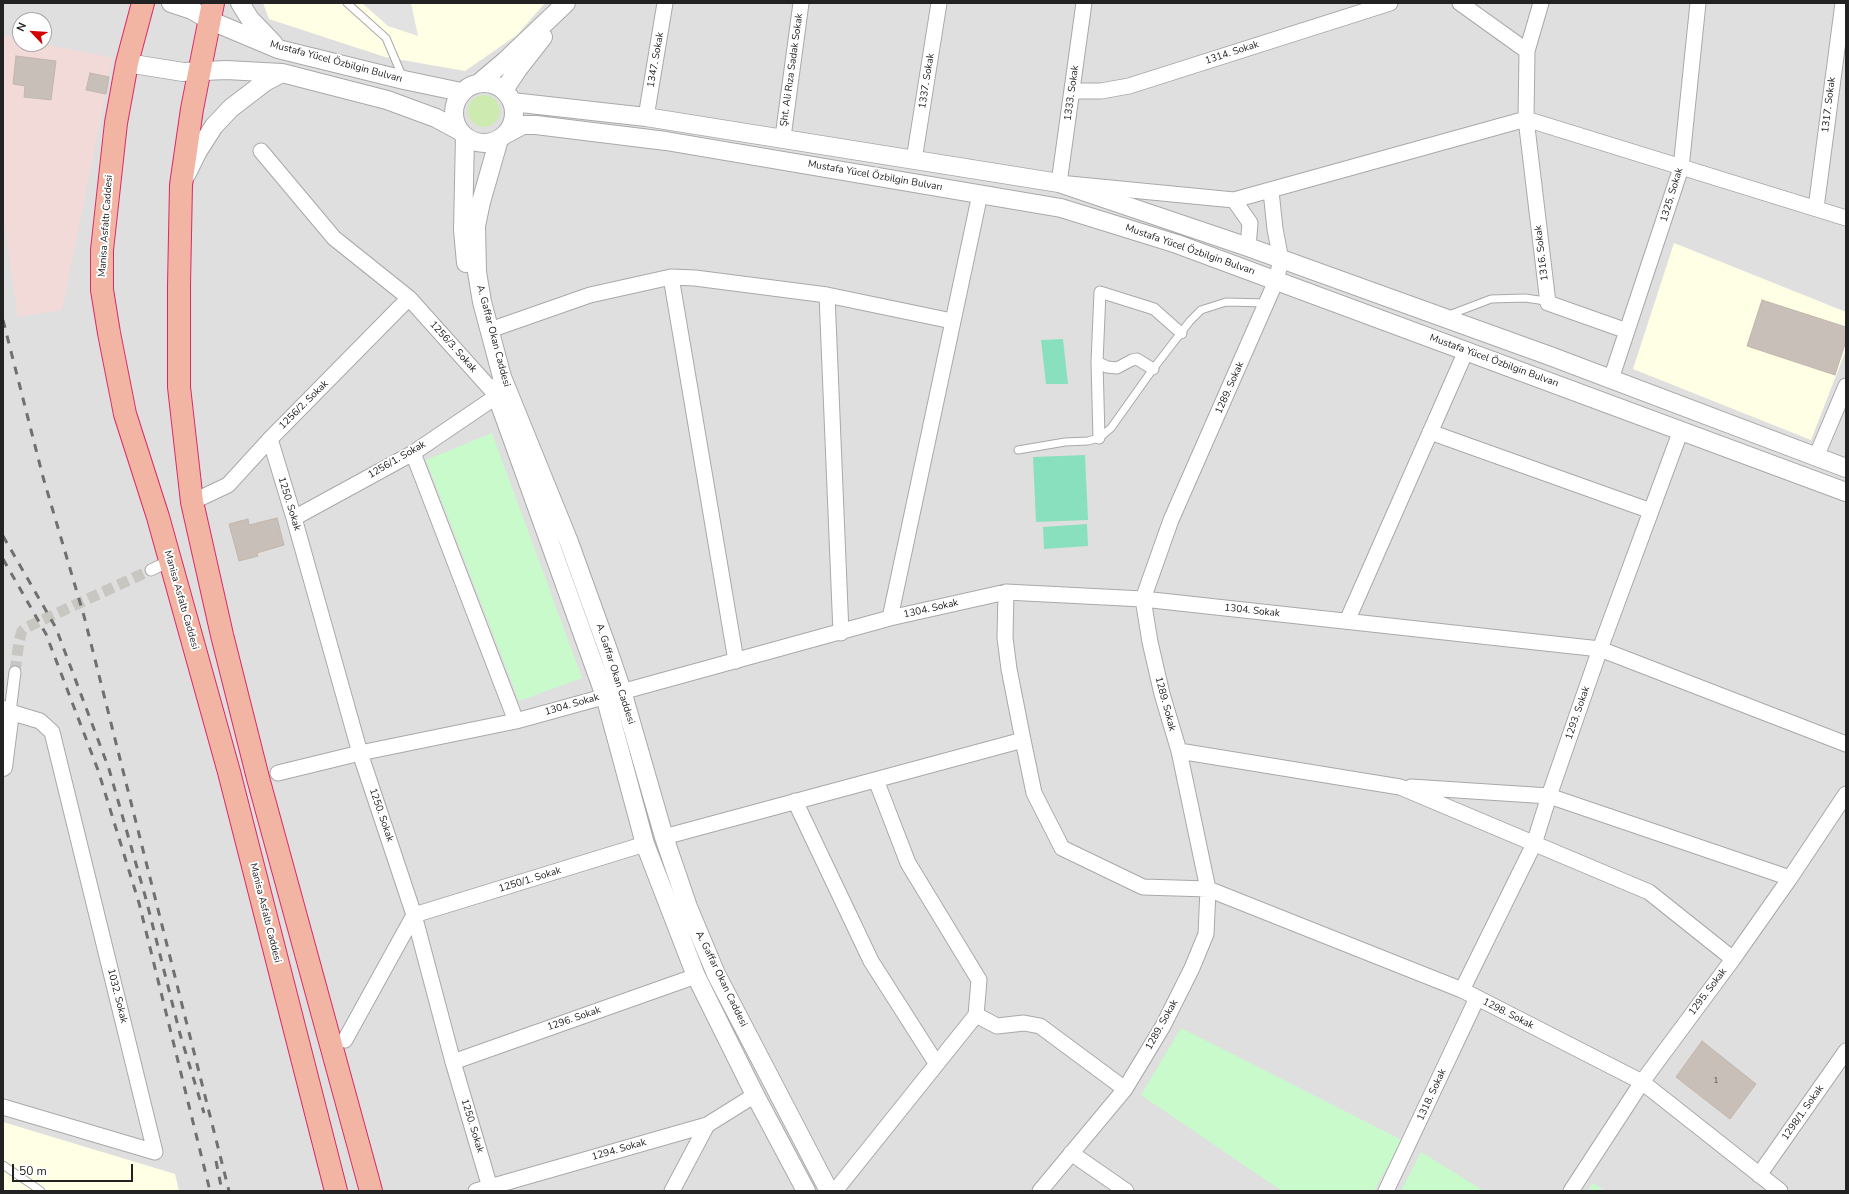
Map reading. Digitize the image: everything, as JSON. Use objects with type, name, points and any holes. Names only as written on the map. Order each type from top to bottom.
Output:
[{"type":"highway","name":"Manisa Asfaltı Caddesi","points":[[143,3],[127,63],[115,131],[102,250],[102,290],[108,333],[125,414],[161,566],[231,779],[336,1191]]},
{"type":"highway","points":[[211,11],[198,72],[181,185],[179,387],[192,502],[222,635],[258,778],[371,1191]]},
{"type":"street","name":"Mustafa Yücel Özbilgin Bulvarı","points":[[171,3],[192,10],[211,11],[278,49],[404,80],[461,92]]},
{"type":"street","points":[[240,3],[250,19],[278,49]]},
{"type":"street","points":[[479,83],[505,62],[567,3]]},
{"type":"street","points":[[508,96],[518,69],[567,3]]},
{"type":"street","name":"1347. Sokak","points":[[646,117],[665,3]]},
{"type":"street","name":"Şht. Ali Rıza Sadak Sokak","points":[[783,137],[801,3]]},
{"type":"street","name":"1337. Sokak","points":[[914,160],[939,3]]},
{"type":"street","name":"1333. Sokak","points":[[1059,183],[1084,3]]},
{"type":"street","name":"1314. Sokak","points":[[1072,91],[1101,91],[1129,86],[1390,3]]},
{"type":"street","points":[[1460,3],[1527,51]]},
{"type":"street","name":"1316. Sokak","points":[[1541,3],[1527,51],[1526,119],[1548,303]]},
{"type":"street","name":"1325. Sokak","points":[[1611,379],[1681,168],[1698,3]]},
{"type":"street","name":"1317. Sokak","points":[[1816,208],[1842,3]]},
{"type":"street","points":[[127,63],[182,72],[226,70],[282,74],[387,100],[436,118],[461,133],[481,143],[502,136],[514,118],[514,110],[508,96],[492,83],[479,83],[469,86],[461,92],[456,100],[454,110],[454,120],[461,133]]},
{"type":"street","points":[[181,185],[198,151],[214,126],[231,108],[265,82],[282,74]]},
{"type":"street","name":"Mustafa Yücel Özbilgin Bulvarı","points":[[508,96],[783,137],[1059,183],[1248,247],[1611,379],[1816,458],[1846,468]]},
{"type":"street","points":[[1059,183],[1234,200],[1271,191],[1526,119],[1846,218]]},
{"type":"street","name":"Mustafa Yücel Özbilgin Bulvarı","points":[[502,136],[523,125],[536,124],[658,140],[1061,208],[1177,244],[1846,492]]},
{"type":"street","name":"A. Gaffar Okan Caddesi","points":[[461,133],[463,230],[468,284],[478,329],[497,396],[614,694],[688,907],[716,974],[829,1191]]},
{"type":"street","name":"A. Gaffar Okan Caddesi","points":[[502,136],[481,202],[476,226],[477,272],[482,302],[502,377],[569,542],[614,694],[645,844],[696,976],[755,1095],[806,1191]]},
{"type":"street","name":"1256/3. Sokak","points":[[261,151],[334,238],[409,298],[497,396]]},
{"type":"street","name":"1289. Sokak","points":[[1040,1191],[1125,1089],[1163,1026],[1192,968],[1206,934],[1208,889],[1178,752],[1150,642],[1143,599],[1171,520],[1276,280],[1281,260],[1274,229],[1271,191]]},
{"type":"street","points":[[890,618],[980,194]]},
{"type":"street","points":[[1234,200],[1250,223],[1248,247]]},
{"type":"street","points":[[490,330],[590,295],[671,277],[695,278],[827,295],[952,321]]},
{"type":"street","points":[[671,277],[736,661]]},
{"type":"street","points":[[1099,438],[1097,362],[1100,292],[1141,307],[1154,309],[1181,333]]},
{"type":"street","points":[[827,295],[841,633]]},
{"type":"street","name":"1256/2. Sokak","points":[[192,502],[228,485],[270,439],[409,298]]},
{"type":"street","points":[[1548,303],[1627,331]]},
{"type":"street","points":[[1347,621],[1466,351]]},
{"type":"street","points":[[1097,362],[1107,367],[1117,368],[1137,359],[1153,369]]},
{"type":"street","points":[[1816,458],[1846,386]]},
{"type":"street","name":"1256/1. Sokak","points":[[294,518],[413,453],[497,396]]},
{"type":"street","name":"1293. Sokak","points":[[1462,990],[1534,844],[1548,796],[1600,649],[1681,430]]},
{"type":"street","points":[[1430,432],[1651,511]]},
{"type":"street","name":"1250. Sokak","points":[[270,439],[294,518],[360,753],[414,915],[486,1190]]},
{"type":"street","points":[[413,453],[516,721]]},
{"type":"street","name":"1304. Sokak","points":[[278,773],[360,753],[516,721],[841,633],[890,618],[1006,592],[1143,599],[1600,649],[1846,744]]},
{"type":"street","name":"1298. Sokak","points":[[1006,592],[1005,638],[1009,669],[1034,793],[1062,848],[1143,887],[1208,889],[1462,990],[1642,1082],[1780,1191]]},
{"type":"street","points":[[3,767],[7,711],[15,672]]},
{"type":"street","name":"1032. Sokak","points":[[3,1107],[155,1152],[52,732],[40,721],[7,711]]},
{"type":"street","points":[[664,838],[1023,740]]},
{"type":"street","points":[[1178,752],[1400,787],[1548,796],[1790,878]]},
{"type":"street","points":[[835,1191],[936,1063],[976,1015],[980,980],[908,862],[876,780]]},
{"type":"street","points":[[1400,787],[1649,892],[1733,959]]},
{"type":"street","name":"1295. Sokak","points":[[1571,1191],[1642,1082],[1733,959],[1790,878],[1846,794]]},
{"type":"street","points":[[795,801],[871,961],[936,1063]]},
{"type":"street","name":"1250/1. Sokak","points":[[414,915],[645,844]]},
{"type":"street","points":[[345,1040],[414,915]]},
{"type":"street","name":"1296. Sokak","points":[[453,1062],[696,976]]},
{"type":"street","name":"1318. Sokak","points":[[1386,1191],[1477,998]]},
{"type":"street","points":[[976,1015],[997,1026],[1024,1023],[1040,1026],[1125,1089]]},
{"type":"street","name":"1298/1. Sokak","points":[[1759,1175],[1846,1051]]},
{"type":"street","name":"1294. Sokak","points":[[486,1190],[707,1125],[755,1095]]},
{"type":"street","points":[[672,1191],[707,1125]]},
{"type":"street","points":[[1071,1154],[1126,1191]]},
{"type":"lane","points":[[347,3],[386,38],[404,80]]},
{"type":"lane","points":[[1443,318],[1491,298],[1525,298],[1548,303]]},
{"type":"lane","points":[[1018,450],[1065,442],[1088,441],[1099,438],[1111,428],[1153,369],[1201,310],[1226,302],[1267,303]]},
{"type":"lane","points":[[3,1165],[42,1191]]},
{"type":"shaded area","points":[[3,3],[1846,3],[1846,1191],[3,1191]]},
{"type":"shaded area","points":[[263,3],[545,3],[517,35],[465,71],[385,57],[269,19]]},
{"type":"shaded area","points":[[362,3],[411,3],[418,36],[388,26]]},
{"type":"shaded area","points":[[3,35],[12,37],[12,52],[52,52],[52,46],[113,58],[62,310],[18,317],[3,215]]},
{"type":"shaded area","points":[[1674,243],[1846,312],[1846,350],[1811,440],[1633,369]]},
{"type":"shaded area","points":[[3,1122],[175,1174],[179,1191],[3,1191]]},
{"type":"green space","points":[[481,95],[487,95],[497,102],[500,111],[499,117],[493,124],[487,127],[481,127],[471,120],[468,114],[468,108],[475,98]]},
{"type":"green space","points":[[1063,339],[1068,384],[1046,384],[1041,340]]},
{"type":"green space","points":[[492,433],[582,678],[519,701],[426,460]]},
{"type":"green space","points":[[1085,455],[1088,520],[1036,522],[1033,457]]},
{"type":"green space","points":[[1087,524],[1088,546],[1044,549],[1043,527]]},
{"type":"green space","points":[[1181,1028],[1402,1140],[1374,1191],[1282,1191],[1141,1095]]},
{"type":"green space","points":[[1421,1152],[1484,1191],[1401,1191]]},
{"type":"green space","points":[[1593,1183],[1605,1191],[1588,1191]]},
{"type":"building","points":[[16,56],[56,61],[51,100],[24,97],[25,86],[13,84]]},
{"type":"building","points":[[90,73],[109,77],[106,94],[86,90]]},
{"type":"building","points":[[1762,300],[1846,327],[1846,341],[1835,375],[1747,346]]},
{"type":"building","points":[[277,518],[284,545],[257,553],[258,556],[239,561],[229,524],[248,519],[249,525]]},
{"type":"building","points":[[1702,1041],[1756,1084],[1730,1119],[1676,1077]]},
{"type":"tunnel","points":[[15,672],[19,641],[22,631],[27,627],[151,570]]},
{"type":"railway","points":[[3,320],[43,477],[84,616],[229,1191]]},
{"type":"railway","points":[[3,536],[56,628],[109,769],[146,899],[180,1034],[204,1113]]},
{"type":"railway","points":[[3,559],[46,634],[98,770],[139,903],[210,1191]]},
{"type":"railway","points":[[216,1161],[222,1191]]}]
